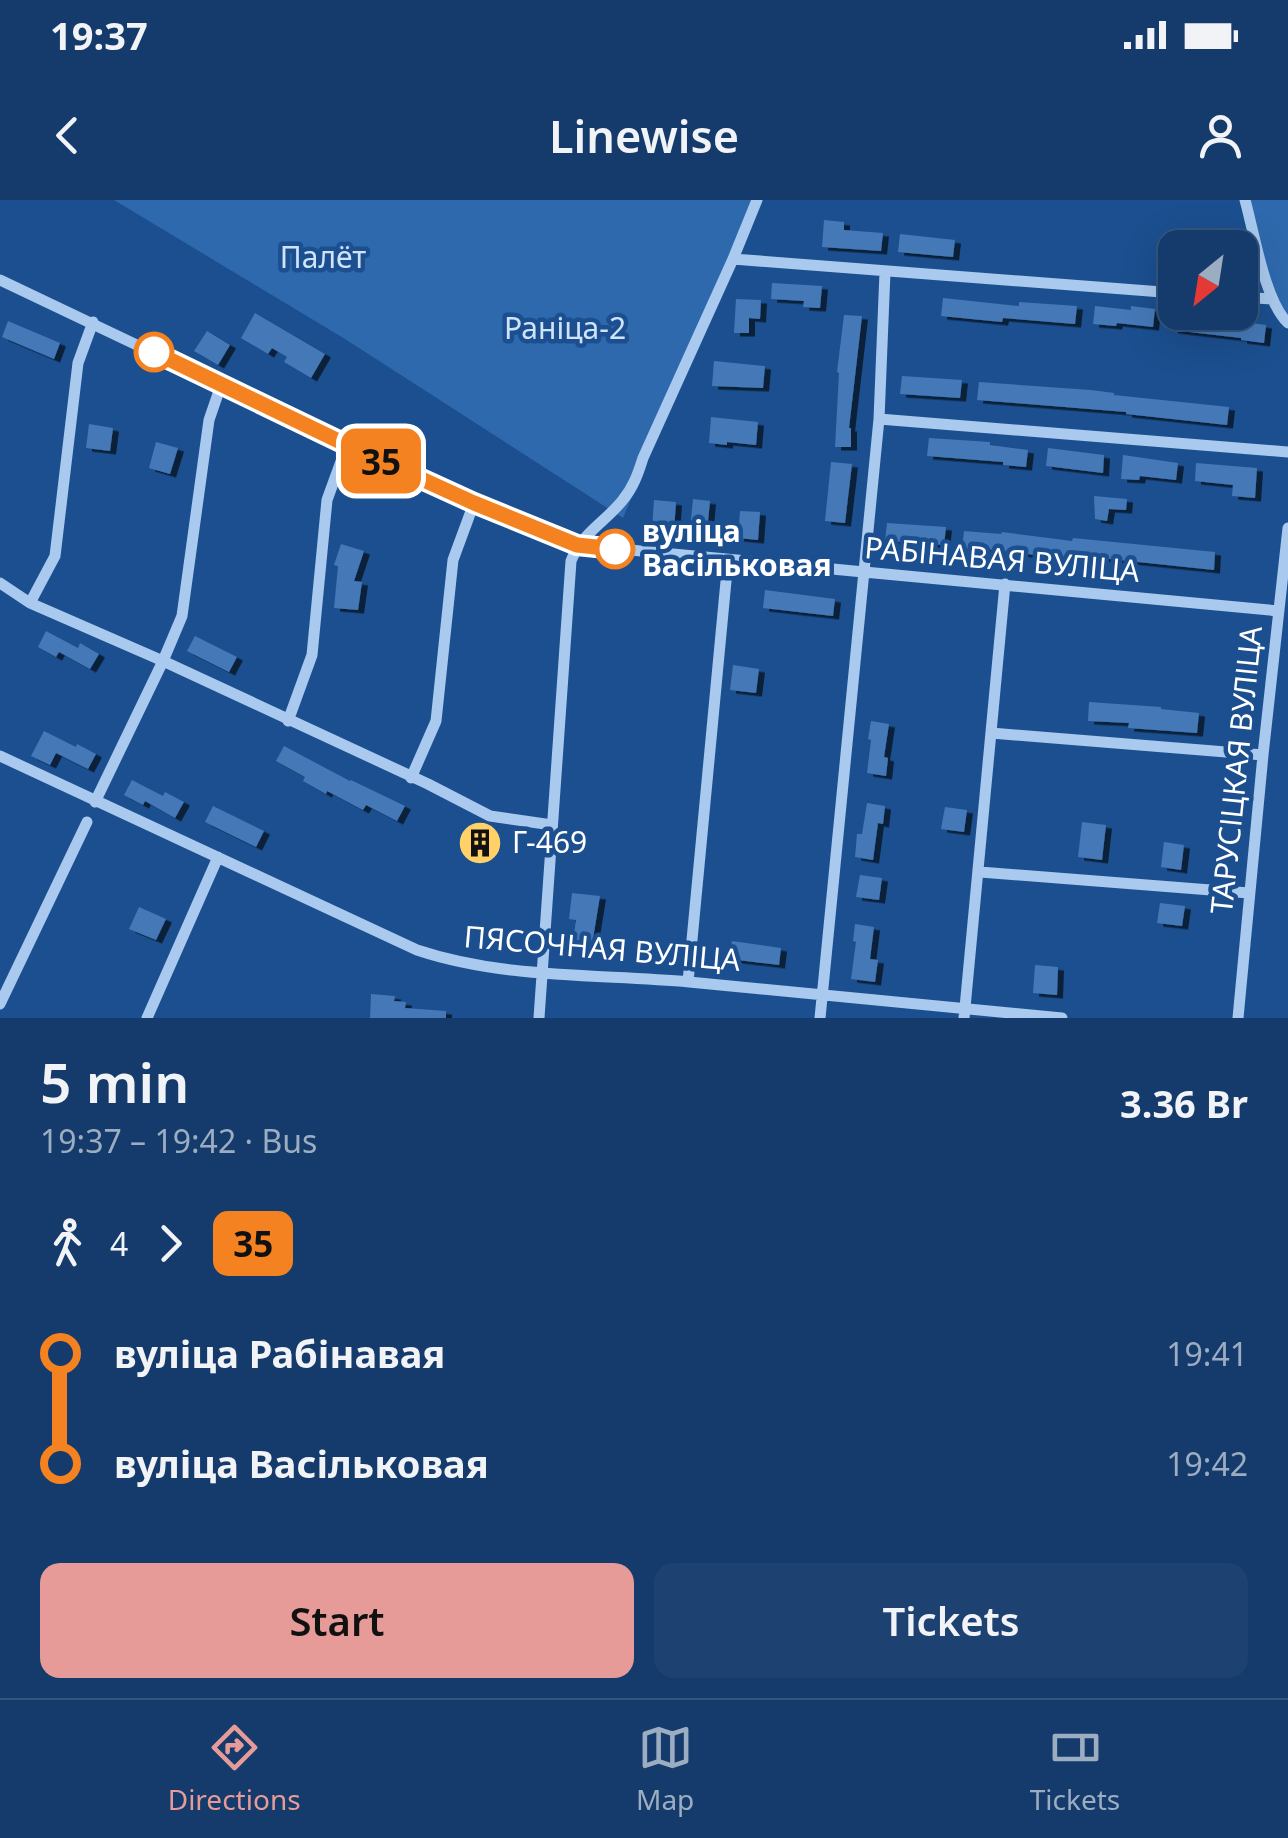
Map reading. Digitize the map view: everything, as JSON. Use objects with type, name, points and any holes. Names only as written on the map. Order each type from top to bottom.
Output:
[{"type":"street","points":[[539,1018],[571,561],[577,545],[621,502],[634,483],[757,200]]},
{"type":"street","points":[[1245,200],[1272,300],[1288,323]]},
{"type":"street","points":[[733,259],[1158,292]]},
{"type":"street","points":[[820,1018],[879,420],[886,272]]},
{"type":"street","name":"РАБІНАВАЯ ВУЛІЦА","points":[[0,280],[347,445],[577,545],[1279,611]]},
{"type":"street","points":[[1258,299],[1272,300]]},
{"type":"street","points":[[30,604],[55,556],[78,363],[93,322]]},
{"type":"street","points":[[95,803],[182,616],[208,420],[221,385]]},
{"type":"street","points":[[879,420],[1288,452]]},
{"type":"street","points":[[288,721],[312,656],[327,500],[347,445]]},
{"type":"street","points":[[411,778],[436,720],[453,560],[474,503]]},
{"type":"street","name":"ТАРУСІЦКАЯ ВУЛІЦА","points":[[1238,1018],[1288,528]]},
{"type":"street","points":[[688,982],[728,560]]},
{"type":"street","points":[[0,582],[30,604],[428,784],[490,816],[552,825]]},
{"type":"street","points":[[965,1013],[1005,584]]},
{"type":"street","points":[[991,734],[1263,755]]},
{"type":"street","name":"ПЯСОЧНАЯ ВУЛІЦА","points":[[0,756],[417,950],[484,967],[688,982],[965,1013],[1062,1018]]},
{"type":"street","points":[[0,1004],[86,822]]},
{"type":"street","points":[[146,1018],[218,857]]},
{"type":"street","points":[[980,872],[1250,893]]},
{"type":"green space","name":"Раніца-2","points":[[114,200],[755,200],[623,518],[345,339]]},
{"type":"green space","points":[[1245,200],[1288,200],[1288,323],[1282,318],[1258,241],[1258,230],[1254,230]]},
{"type":"building","points":[[824,220],[844,222],[844,230],[883,233],[881,251],[822,247]]},
{"type":"building","points":[[900,234],[955,240],[953,257],[898,252]]},
{"type":"building","points":[[772,283],[822,286],[820,308],[803,307],[804,301],[771,299]]},
{"type":"building","points":[[943,298],[1019,306],[1019,302],[1077,306],[1075,324],[941,316]]},
{"type":"building","points":[[736,299],[761,300],[760,319],[749,318],[749,333],[734,333]]},
{"type":"building","points":[[1095,306],[1155,309],[1153,327],[1093,324]]},
{"type":"building","points":[[255,313],[325,354],[311,378],[284,362],[287,357],[272,348],[268,354],[241,338]]},
{"type":"building","points":[[844,315],[862,316],[849,428],[851,447],[835,447],[837,372]]},
{"type":"building","points":[[8,321],[60,343],[54,359],[2,337]]},
{"type":"building","points":[[1258,324],[1266,325],[1264,343],[1172,330],[1258,330]]},
{"type":"building","points":[[207,331],[230,345],[218,365],[194,351]]},
{"type":"building","points":[[714,361],[765,366],[763,388],[712,386]]},
{"type":"building","points":[[902,376],[962,380],[960,398],[900,394]]},
{"type":"building","points":[[979,382],[1091,390],[1229,407],[1227,425],[977,400]]},
{"type":"building","points":[[711,417],[758,422],[756,445],[709,443]]},
{"type":"building","points":[[89,424],[113,428],[110,451],[86,448]]},
{"type":"building","points":[[929,438],[990,442],[1028,450],[1026,467],[927,456]]},
{"type":"building","points":[[156,442],[178,448],[170,474],[149,468]]},
{"type":"building","points":[[1048,448],[1104,455],[1103,473],[1046,466]]},
{"type":"building","points":[[1123,455],[1178,463],[1176,480],[1140,476],[1139,480],[1121,479]]},
{"type":"building","points":[[831,462],[852,464],[845,523],[825,521]]},
{"type":"building","points":[[1196,463],[1257,468],[1255,498],[1232,496],[1233,485],[1195,481]]},
{"type":"building","points":[[1094,496],[1127,499],[1126,510],[1109,509],[1107,521],[1095,519]]},
{"type":"building","points":[[693,499],[710,501],[707,532],[690,530]]},
{"type":"building","points":[[654,500],[676,502],[674,531],[652,529]]},
{"type":"building","points":[[740,511],[760,512],[758,540],[738,538]]},
{"type":"building","points":[[887,523],[946,527],[944,545],[885,541]]},
{"type":"building","points":[[964,531],[1215,552],[1214,570],[962,548]]},
{"type":"building","points":[[341,544],[364,551],[354,581],[362,582],[358,610],[334,608],[338,566],[334,565]]},
{"type":"building","points":[[765,590],[835,599],[833,616],[763,608]]},
{"type":"building","points":[[46,631],[99,654],[90,669],[59,652],[56,657],[38,647]]},
{"type":"building","points":[[195,636],[237,657],[229,672],[187,651]]},
{"type":"building","points":[[733,665],[759,669],[756,693],[730,690]]},
{"type":"building","points":[[1089,702],[1199,713],[1197,733],[1088,721]]},
{"type":"building","points":[[871,721],[889,724],[884,757],[888,758],[886,776],[867,773]]},
{"type":"building","points":[[44,731],[96,754],[88,769],[56,753],[50,765],[31,756]]},
{"type":"building","points":[[284,746],[405,806],[397,821],[366,805],[363,810],[303,781],[305,777],[276,761]]},
{"type":"building","points":[[132,780],[184,802],[175,818],[145,801],[143,805],[124,795]]},
{"type":"building","points":[[867,803],[885,806],[883,824],[878,823],[873,860],[855,857],[857,834],[862,834]]},
{"type":"building","points":[[213,806],[264,831],[256,847],[205,822]]},
{"type":"building","points":[[945,807],[967,810],[964,832],[941,829]]},
{"type":"building","points":[[1082,822],[1106,825],[1102,860],[1078,857]]},
{"type":"building","points":[[1164,842],[1184,845],[1181,870],[1161,867]]},
{"type":"building","points":[[860,875],[882,878],[879,900],[856,897]]},
{"type":"building","points":[[572,893],[600,896],[591,951],[572,949],[576,920],[569,919]]},
{"type":"building","points":[[1160,903],[1185,906],[1182,926],[1157,923]]},
{"type":"building","points":[[139,907],[166,919],[156,940],[129,929]]},
{"type":"building","points":[[855,924],[874,927],[870,959],[878,960],[875,982],[851,979]]},
{"type":"building","points":[[732,941],[781,948],[779,965],[729,959]]},
{"type":"building","points":[[1035,965],[1058,967],[1057,995],[1033,993]]},
{"type":"building","points":[[371,994],[395,996],[394,1001],[406,1002],[405,1008],[446,1011],[446,1018],[370,1018]]},
{"type":"bus line","name":"35","points":[[154,352],[474,503],[577,545],[615,549]]},
{"type":"place","name":"вуліца Васільковая","points":[[615,549]]},
{"type":"place","name":"Г-469","points":[[480,843]]},
{"type":"park label","name":"Палёт","points":[[323,258]]}]
